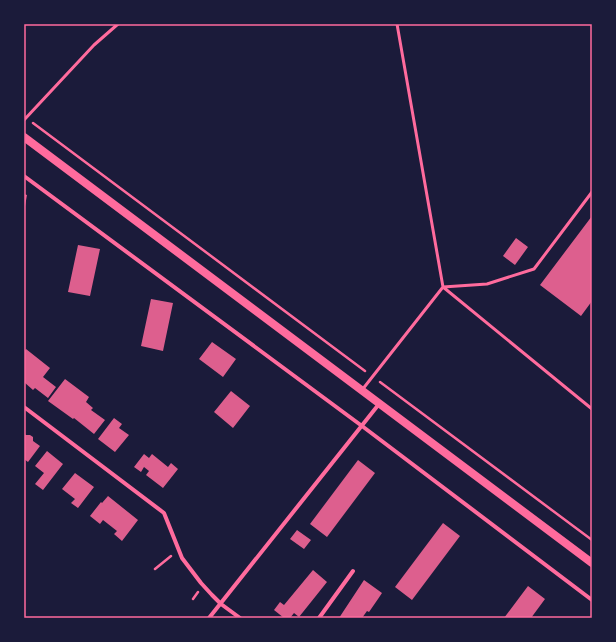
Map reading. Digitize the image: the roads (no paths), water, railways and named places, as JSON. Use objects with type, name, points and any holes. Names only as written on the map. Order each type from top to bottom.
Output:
[{"type":"main road","points":[[24,136],[592,563]]},
{"type":"street","points":[[24,176],[362,426],[592,600]]},
{"type":"street","points":[[210,618],[380,403]]},
{"type":"street","points":[[24,407],[164,513],[182,558],[201,583],[221,604],[240,618]]},
{"type":"street","points":[[319,618],[353,572]]},
{"type":"lane","points":[[25,119],[94,45],[118,24]]},
{"type":"lane","points":[[397,24],[443,287],[592,409]]},
{"type":"lane","points":[[362,390],[443,287],[487,284],[534,269],[592,192]]}]
